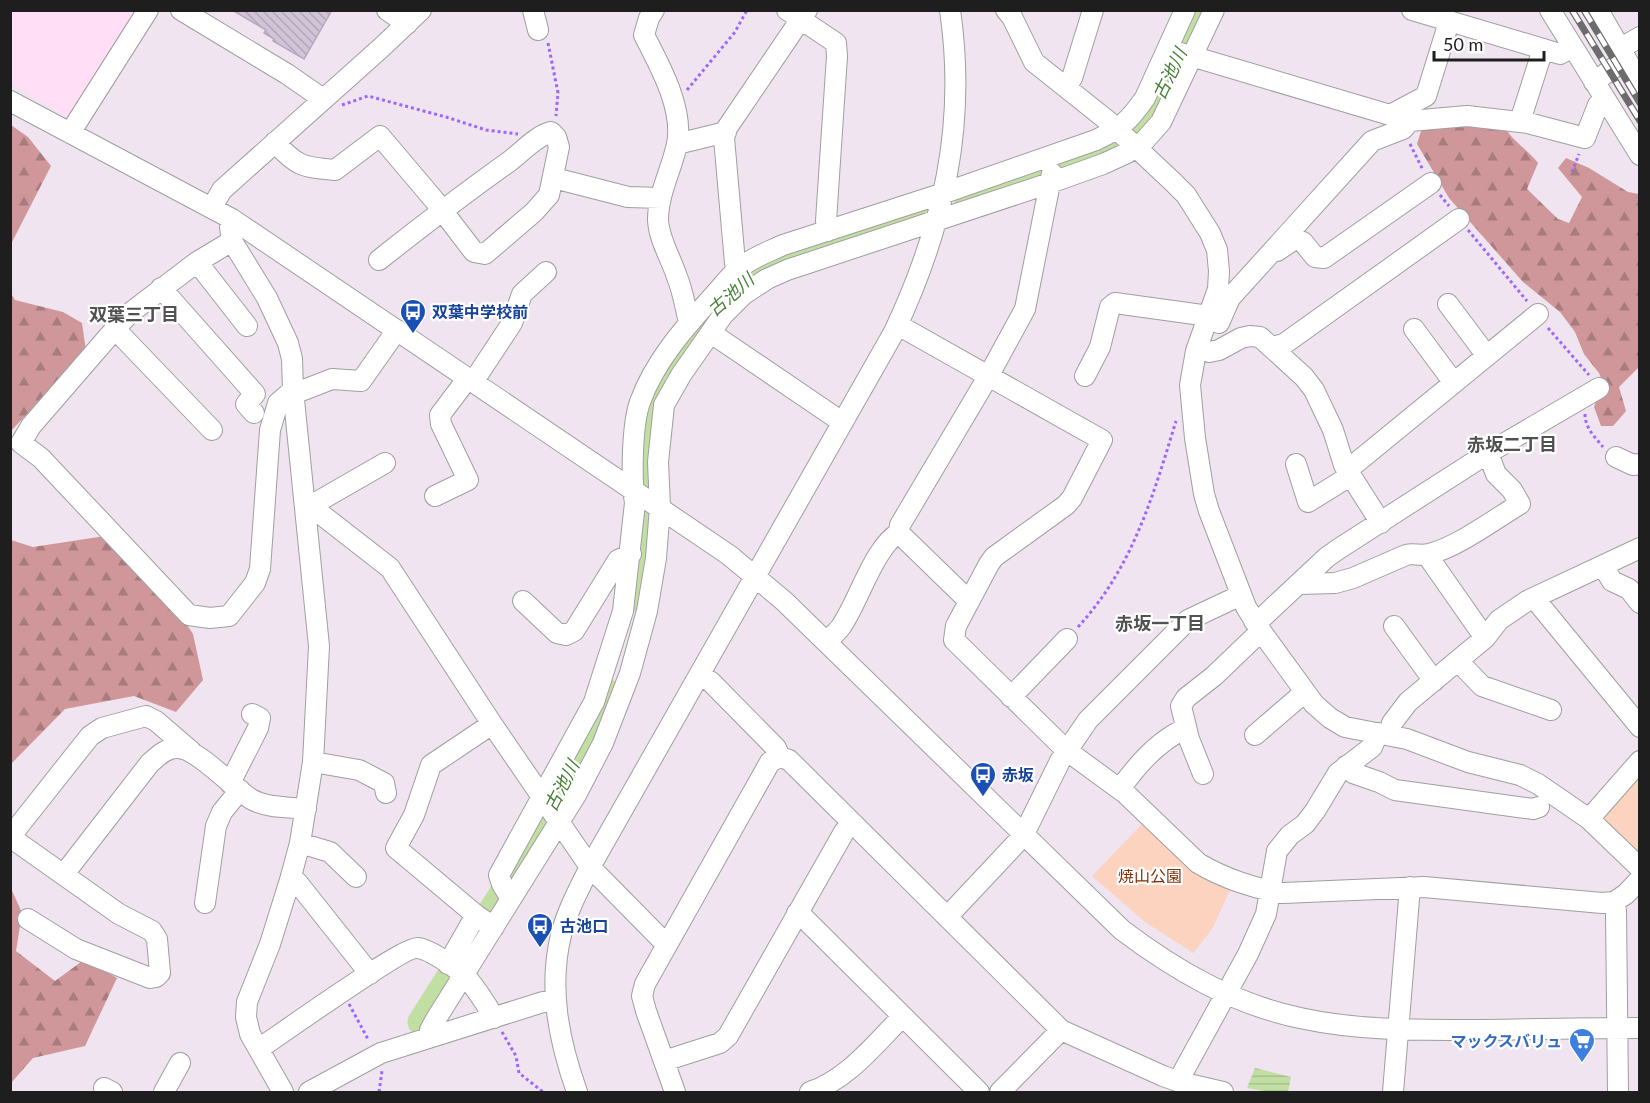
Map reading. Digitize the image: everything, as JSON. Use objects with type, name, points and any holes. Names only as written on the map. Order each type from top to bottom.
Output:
[{"type":"street","points":[[70,134],[148,10]]},
{"type":"street","points":[[181,10],[287,74],[323,99]]},
{"type":"street","points":[[387,10],[414,17]]},
{"type":"street","points":[[533,10],[538,30]]},
{"type":"street","points":[[654,10],[644,35],[676,106],[679,122],[677,144],[661,198],[658,221],[665,251],[677,277],[689,322]]},
{"type":"street","points":[[577,1092],[561,1040],[555,1002],[556,968],[561,934],[572,903],[590,867],[898,325],[916,285],[938,220],[953,134],[957,90],[950,10]]},
{"type":"street","points":[[1006,10],[1012,17],[1034,62],[1127,139],[1186,195],[1210,233],[1217,250],[1218,290],[1209,316],[1203,351],[1190,386],[1204,494],[1241,595],[1257,626],[1305,692],[1314,704],[1345,727],[1407,739],[1468,762],[1520,776],[1538,784],[1589,819],[1640,868]]},
{"type":"street","points":[[1066,87],[1072,78],[1093,10]]},
{"type":"street","points":[[429,1037],[456,969],[485,921],[507,893],[551,811],[594,702],[623,611],[635,503],[633,489],[635,434],[639,404],[651,376],[689,322],[738,269],[761,255],[938,220],[1052,169],[1127,139],[1145,140],[1161,122],[1180,52],[1185,10]]},
{"type":"street","points":[[507,893],[500,875],[603,743],[630,673],[647,611],[656,558],[660,507],[658,462],[664,405],[681,375],[723,315],[744,294],[767,279],[787,270],[821,244],[944,193],[1052,169],[1103,164],[1127,139],[1136,111],[1214,10]]},
{"type":"street","points":[[1412,10],[1560,54],[1572,47]]},
{"type":"street","points":[[1550,10],[1640,155]]},
{"type":"street","points":[[1598,10],[1640,83]]},
{"type":"street","points":[[738,269],[735,263],[724,138],[798,14],[836,43],[826,221],[821,244]]},
{"type":"street","points":[[212,207],[222,190],[414,17]]},
{"type":"street","points":[[1180,52],[1390,115],[1426,96],[1449,22]]},
{"type":"street","points":[[1594,82],[1619,64],[1626,45],[1640,37]]},
{"type":"street","points":[[1521,115],[1543,49]]},
{"type":"street","points":[[1203,351],[1213,337],[1230,298],[1372,141],[1403,129],[1410,121],[1467,116],[1528,123],[1585,138],[1598,105],[1605,100]]},
{"type":"street","points":[[10,101],[232,219],[729,555],[756,576],[826,642],[1122,930],[1160,959],[1194,979],[1227,994],[1298,1018],[1344,1026],[1397,1031],[1640,1028]]},
{"type":"street","points":[[275,142],[291,159],[305,167],[335,170],[380,136],[441,211],[474,252],[485,254],[534,212],[549,195],[559,147],[556,137],[551,132],[543,134],[441,211],[379,260]]},
{"type":"street","points":[[677,144],[726,132]]},
{"type":"street","points":[[899,533],[900,525],[989,375],[1025,309],[1052,169]]},
{"type":"street","points":[[558,178],[628,197],[661,198]]},
{"type":"street","points":[[1263,261],[1294,239],[1303,242],[1315,258],[1324,258],[1431,183]]},
{"type":"street","points":[[232,219],[230,231],[232,241],[267,298],[288,343],[292,359],[293,390],[319,646],[313,762],[300,843],[270,945],[247,1002],[246,1017],[250,1034],[283,1092]]},
{"type":"street","points":[[1272,347],[1284,344],[1459,219]]},
{"type":"street","points":[[232,241],[197,262],[161,288],[115,329],[31,426],[21,443],[41,458],[189,615],[210,618],[229,616],[255,583],[261,569],[270,430],[278,403],[293,390],[301,391],[332,379],[361,381],[397,330]]},
{"type":"street","points":[[197,262],[247,326]]},
{"type":"street","points":[[435,496],[468,480],[441,424],[440,415],[471,380],[512,323],[522,294],[546,272]]},
{"type":"street","points":[[161,288],[255,394],[246,404],[254,413]]},
{"type":"street","points":[[1085,376],[1100,346],[1110,307],[1115,303],[1209,316]]},
{"type":"street","points":[[1448,304],[1487,356]]},
{"type":"street","points":[[1296,464],[1308,502],[1538,314]]},
{"type":"street","points":[[898,325],[1102,440],[1072,498],[1066,505],[994,557],[988,564],[956,626],[954,640],[1066,750],[1120,789],[1198,863],[1210,870],[1269,891],[1283,893],[1410,887],[1602,903],[1614,902],[1626,894],[1640,879]]},
{"type":"street","points":[[115,329],[212,430]]},
{"type":"street","points":[[1414,329],[1454,383]]},
{"type":"street","points":[[711,333],[842,422]]},
{"type":"street","points":[[1203,351],[1219,350],[1241,338],[1260,337],[1304,377],[1314,390],[1333,430],[1347,470],[1381,522]]},
{"type":"street","points":[[1203,774],[1185,729],[1181,706],[1186,698],[1214,676],[1264,616],[1327,557],[1488,453],[1591,393]]},
{"type":"street","points":[[1299,584],[1335,583],[1353,578],[1406,555],[1428,555],[1450,546],[1520,504],[1512,490],[1497,474],[1488,453]]},
{"type":"street","points":[[1616,457],[1634,465],[1640,464]]},
{"type":"street","points":[[305,509],[385,463]]},
{"type":"street","points":[[305,509],[322,514],[390,568],[492,724],[590,867],[660,938],[668,943]]},
{"type":"street","points":[[899,533],[969,600]]},
{"type":"street","points":[[826,642],[840,627],[877,559],[893,536],[899,533]]},
{"type":"street","points":[[1180,1082],[1182,1074],[1248,954],[1266,914],[1277,851],[1290,835],[1305,824],[1338,773],[1372,747],[1408,702],[1485,638],[1499,620],[1534,598],[1640,548]]},
{"type":"street","points":[[523,601],[557,633],[566,635],[574,631],[618,560],[631,554]]},
{"type":"street","points":[[1428,555],[1485,638]]},
{"type":"street","points":[[1603,566],[1612,581],[1629,589],[1640,603]]},
{"type":"street","points":[[947,916],[1023,836],[1066,750],[1088,720],[1188,620],[1241,595]]},
{"type":"street","points":[[1534,598],[1640,727]]},
{"type":"street","points":[[1394,626],[1434,681]]},
{"type":"street","points":[[1011,697],[1067,639]]},
{"type":"street","points":[[1458,661],[1482,686],[1551,710]]},
{"type":"street","points":[[700,675],[711,682],[776,748],[780,757]]},
{"type":"street","points":[[1520,699],[1535,684]]},
{"type":"street","points":[[1255,735],[1305,692]]},
{"type":"street","points":[[205,903],[216,826],[258,728],[260,718],[252,714]]},
{"type":"street","points":[[28,920],[76,949],[150,978],[160,973],[157,939],[152,931],[119,914],[10,837],[90,736],[102,728],[146,716],[156,721],[252,800],[306,809]]},
{"type":"street","points":[[485,921],[396,848],[414,815],[431,765],[492,724]]},
{"type":"street","points":[[1120,789],[1152,751],[1185,729]]},
{"type":"street","points":[[64,874],[150,763],[165,751],[178,747],[192,752]]},
{"type":"street","points":[[675,1092],[642,996],[645,984],[770,762],[780,757],[789,760],[1061,1030],[1180,1082],[1223,1092]]},
{"type":"street","points":[[1589,819],[1640,761]]},
{"type":"street","points":[[313,762],[359,770],[384,783],[386,793]]},
{"type":"street","points":[[1346,766],[1353,773],[1395,790],[1533,809],[1539,807]]},
{"type":"street","points":[[664,1061],[720,1043],[728,1036],[844,832],[851,824]]},
{"type":"street","points":[[300,843],[330,852],[356,877]]},
{"type":"street","points":[[290,880],[297,882],[370,974]]},
{"type":"street","points":[[1393,1092],[1410,887]]},
{"type":"street","points":[[1614,902],[1617,911],[1618,1092]]},
{"type":"street","points":[[797,914],[804,918],[979,1092]]},
{"type":"street","points":[[260,1048],[410,949],[419,948],[431,952],[456,969],[494,1018]]},
{"type":"street","points":[[309,1092],[381,1053],[543,1002],[555,1002]]},
{"type":"street","points":[[810,1092],[837,1088],[845,1074],[902,1017]]},
{"type":"street","points":[[1000,1092],[1061,1030]]},
{"type":"street","points":[[164,1092],[180,1063]]},
{"type":"path","points":[[676,106],[735,32],[747,10]]},
{"type":"path","points":[[538,30],[546,34],[558,93],[556,118],[551,132]]},
{"type":"path","points":[[323,99],[336,105],[346,105],[368,96],[486,130],[524,133]]},
{"type":"path","points":[[1403,129],[1431,183],[1538,314],[1591,393],[1585,421],[1591,433],[1609,453],[1616,457]]},
{"type":"path","points":[[1067,639],[1096,605],[1130,553],[1147,512],[1178,415],[1184,407],[1191,405]]},
{"type":"path","points":[[494,1018],[516,1056],[519,1072],[543,1092]]},
{"type":"shaded area","points":[[11,11],[157,11],[69,118],[11,84]]},
{"type":"shaded area","points":[[1255,1068],[1291,1077],[1288,1092],[1247,1088]]},
{"type":"green space","points":[[11,125],[28,137],[51,166],[11,244]]},
{"type":"green space","points":[[1478,125],[1505,128],[1534,158],[1538,163],[1527,189],[1558,219],[1569,223],[1582,197],[1558,168],[1566,158],[1589,168],[1628,192],[1639,194],[1639,367],[1619,387],[1626,411],[1613,426],[1601,426],[1594,407],[1603,383],[1599,373],[1584,354],[1575,332],[1560,312],[1523,282],[1449,198],[1417,144],[1422,128]]},
{"type":"green space","points":[[10,292],[15,300],[63,312],[82,323],[86,351],[11,431]]},
{"type":"green space","points":[[105,536],[132,542],[193,634],[203,680],[176,712],[134,696],[65,709],[11,764],[11,540],[33,547]]},
{"type":"green space","points":[[1639,774],[1640,853],[1638,855],[1600,816]]},
{"type":"green space","name":"焼山公園","points":[[1146,820],[1233,884],[1212,929],[1193,953],[1145,922],[1092,876]]},
{"type":"green space","points":[[10,886],[22,913],[16,951],[55,981],[85,959],[117,978],[85,1046],[33,1058],[11,1083]]},
{"type":"building","points":[[232,10],[332,10],[304,59],[273,41],[274,39],[264,33],[266,30]]},
{"type":"waterway","name":"古池川","points":[[967,197],[1109,150],[1125,142],[1148,120],[1200,10]]},
{"type":"waterway","name":"古池川","points":[[648,477],[647,432],[666,372],[703,320],[739,283],[767,265],[920,213]]},
{"type":"waterway","name":"古池川","points":[[630,599],[646,526]]},
{"type":"waterway","name":"古池川","points":[[421,1022],[525,858],[590,731],[605,691]]},
{"type":"railway","points":[[1572,10],[1640,121]]},
{"type":"railway","points":[[1584,10],[1640,103]]},
{"type":"place","name":"双葉中学校前","points":[[413,335]]},
{"type":"place","name":"赤坂","points":[[983,798]]},
{"type":"place","name":"古池口","points":[[540,949]]},
{"type":"place","name":"マックスバリュ","points":[[1582,1064]]},
{"type":"district","name":"双葉三丁目","points":[[134,315]]},
{"type":"district","name":"赤坂二丁目","points":[[1512,445]]},
{"type":"district","name":"赤坂一丁目","points":[[1160,624]]}]
